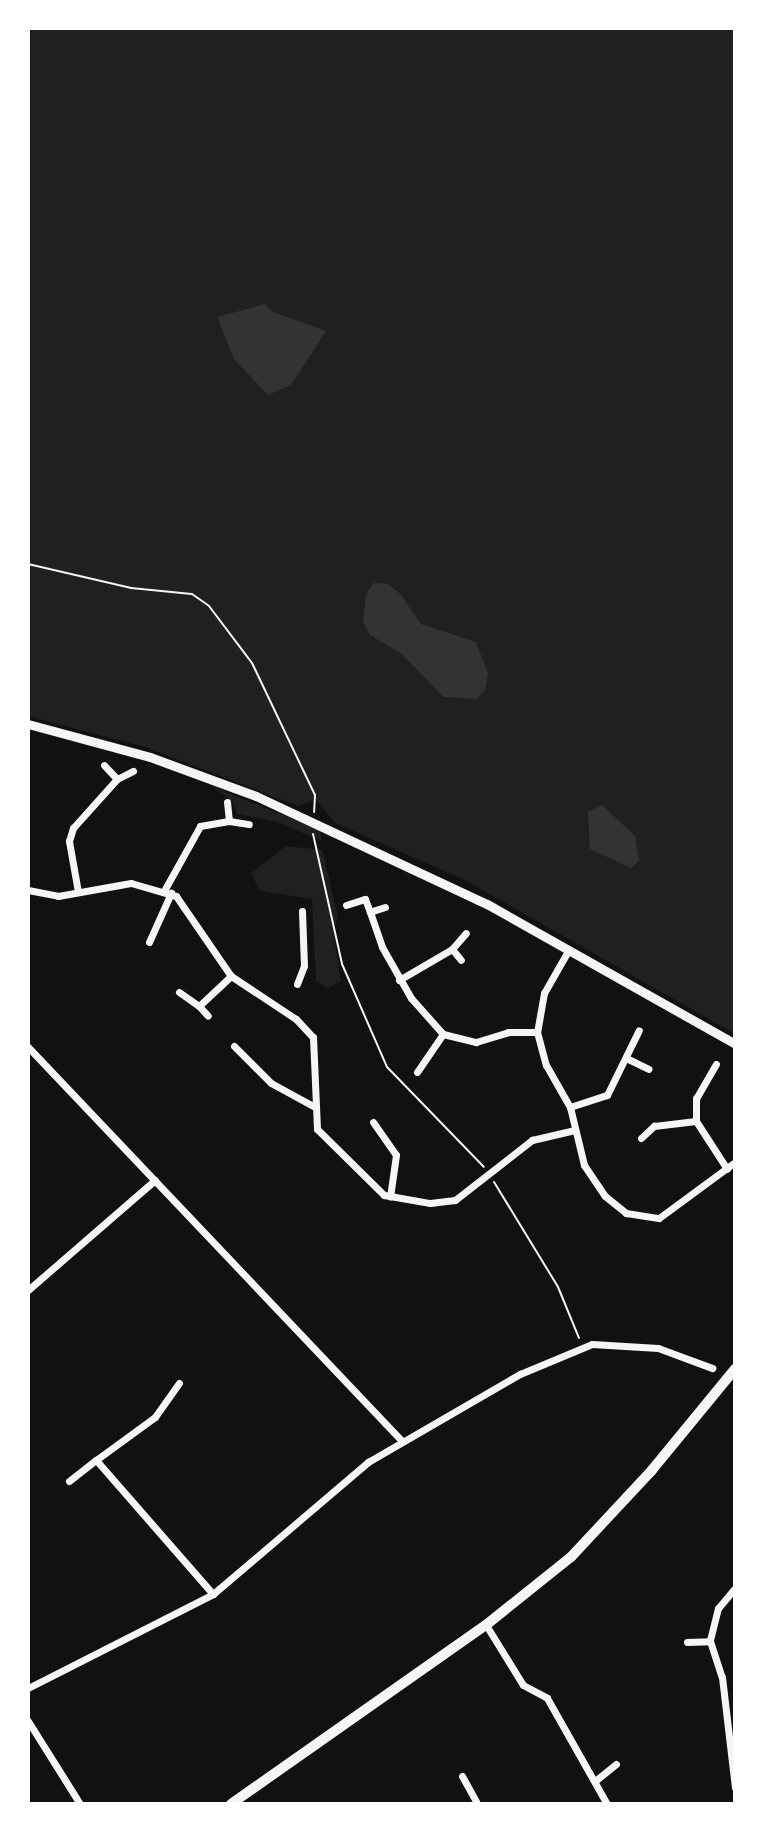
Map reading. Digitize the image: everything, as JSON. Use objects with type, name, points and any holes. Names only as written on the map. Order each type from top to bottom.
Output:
[{"type":"main road","points":[[231,1804],[486,1625],[571,1557],[614,1514],[735,1369]]},
{"type":"street","points":[[28,724],[150,757],[313,822],[444,882],[735,1044]]},
{"type":"street","points":[[104,765],[117,779]]},
{"type":"street","points":[[78,892],[70,853],[73,828],[117,779],[133,771]]},
{"type":"street","points":[[227,802],[229,821]]},
{"type":"street","points":[[149,942],[168,891],[200,826],[229,821],[249,824]]},
{"type":"street","points":[[28,890],[58,896],[131,883],[168,891],[186,906],[231,976],[296,1019],[313,1037],[318,1067],[313,1106],[323,1138],[369,1185],[390,1197],[443,1203],[532,1140],[575,1130]]},
{"type":"street","points":[[346,905],[365,899],[399,980],[443,1034],[476,1042],[508,1032],[537,1032]]},
{"type":"street","points":[[370,912],[385,907]]},
{"type":"street","points":[[297,984],[304,966],[302,911]]},
{"type":"street","points":[[399,980],[452,949],[466,933]]},
{"type":"street","points":[[452,949],[461,960]]},
{"type":"street","points":[[568,951],[544,993],[537,1032],[546,1065],[570,1107],[590,1176],[618,1208],[635,1215],[667,1216],[735,1162]]},
{"type":"street","points":[[199,1006],[231,976]]},
{"type":"street","points":[[179,992],[208,1016]]},
{"type":"street","points":[[570,1107],[607,1095],[639,1030]]},
{"type":"street","points":[[417,1072],[443,1034]]},
{"type":"street","points":[[234,1046],[271,1083],[313,1106]]},
{"type":"street","points":[[28,1047],[402,1441]]},
{"type":"street","points":[[626,1058],[649,1069]]},
{"type":"street","points":[[716,1064],[696,1098],[696,1121],[727,1169]]},
{"type":"street","points":[[641,1138],[654,1126],[696,1121]]},
{"type":"street","points":[[373,1122],[396,1155],[390,1197]]},
{"type":"street","points":[[28,1290],[155,1180]]},
{"type":"street","points":[[28,1686],[213,1594],[332,1490],[402,1441],[520,1374],[581,1346],[658,1348],[712,1368]]},
{"type":"street","points":[[69,1481],[155,1417],[179,1383]]},
{"type":"street","points":[[96,1460],[213,1594]]},
{"type":"street","points":[[735,1588],[718,1608],[710,1641],[722,1677],[735,1787]]},
{"type":"street","points":[[486,1625],[523,1685],[547,1698],[607,1804]]},
{"type":"street","points":[[687,1642],[710,1641]]},
{"type":"street","points":[[28,1721],[80,1804]]},
{"type":"street","points":[[595,1781],[616,1764]]},
{"type":"street","points":[[462,1776],[475,1803]]},
{"type":"path","points":[[28,564],[131,588],[192,594],[209,606],[252,663],[315,795],[314,855],[334,915],[342,964],[387,1067],[489,1173],[558,1287],[581,1346]]},
{"type":"shaded area","points":[[28,28],[735,28],[735,1034],[465,880],[335,823],[316,800],[298,806],[145,747],[28,716]]},
{"type":"shaded area","points":[[265,304],[271,311],[326,331],[291,385],[268,395],[234,359],[217,317]]},
{"type":"shaded area","points":[[374,583],[388,584],[401,595],[421,624],[476,642],[488,673],[485,690],[477,699],[444,697],[402,654],[370,635],[363,621],[366,594]]},
{"type":"shaded area","points":[[211,786],[320,830],[322,841],[277,822],[237,814],[233,802]]},
{"type":"shaded area","points":[[602,805],[635,836],[639,861],[631,868],[590,849],[588,812]]},
{"type":"shaded area","points":[[286,846],[322,850],[338,918],[333,930],[341,981],[328,989],[316,981],[312,899],[260,891],[251,873]]}]
